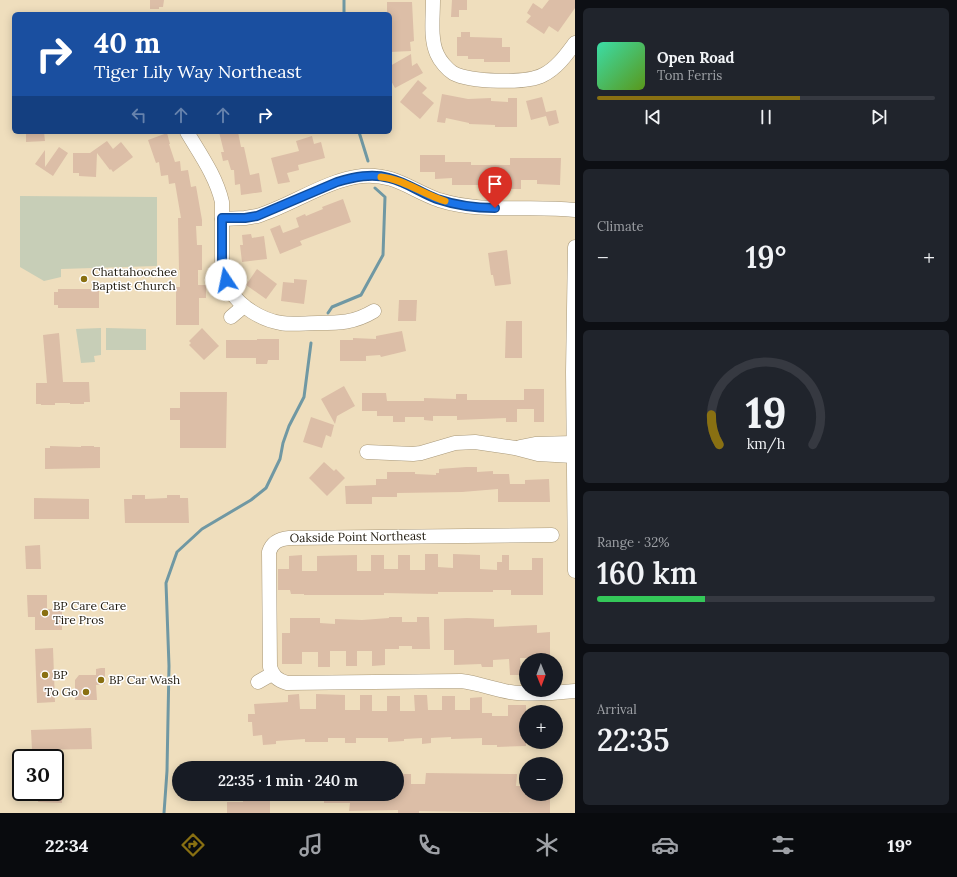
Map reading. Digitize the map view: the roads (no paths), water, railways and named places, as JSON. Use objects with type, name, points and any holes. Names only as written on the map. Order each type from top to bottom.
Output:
[{"type":"street","points":[[433,0],[433,33],[437,55],[443,64],[452,72],[463,77],[478,80],[532,80],[542,76],[552,69],[561,61],[575,43]]},
{"type":"street","points":[[188,134],[215,181],[222,202],[222,260],[226,280],[230,290],[244,306],[261,317],[281,323],[346,322],[358,320],[374,311]]},
{"type":"street","points":[[222,218],[245,218],[257,216],[337,182],[363,176],[388,177],[437,199],[460,205],[484,208],[575,210]]},
{"type":"street","points":[[575,247],[573,372],[575,571]]},
{"type":"street","points":[[231,317],[244,306]]},
{"type":"street","points":[[367,452],[413,454],[464,442],[475,442],[515,448],[535,444],[573,450]]},
{"type":"street","name":"Oakside Point Northeast","points":[[272,674],[270,667],[269,552],[270,548],[277,540],[289,538],[552,535]]},
{"type":"street","points":[[258,682],[272,674],[278,680],[287,683],[461,681],[509,692],[575,691]]},
{"type":"waterway","points":[[344,0],[344,12]]},
{"type":"waterway","points":[[360,134],[368,161]]},
{"type":"waterway","points":[[328,313],[332,307],[361,295],[383,255],[385,197],[375,188]]},
{"type":"waterway","points":[[164,813],[167,771],[169,666],[166,583],[177,552],[202,529],[251,500],[266,488],[280,459],[283,443],[289,426],[304,397],[311,343]]},
{"type":"place","name":"Chattahoochee Baptist Church","points":[[84,279]]},
{"type":"place","name":"BP Care Care Tire Pros","points":[[45,613]]},
{"type":"place","name":"BP","points":[[45,675]]},
{"type":"place","name":"BP Car Wash","points":[[101,680]]},
{"type":"place","name":"To Go","points":[[86,692]]}]
